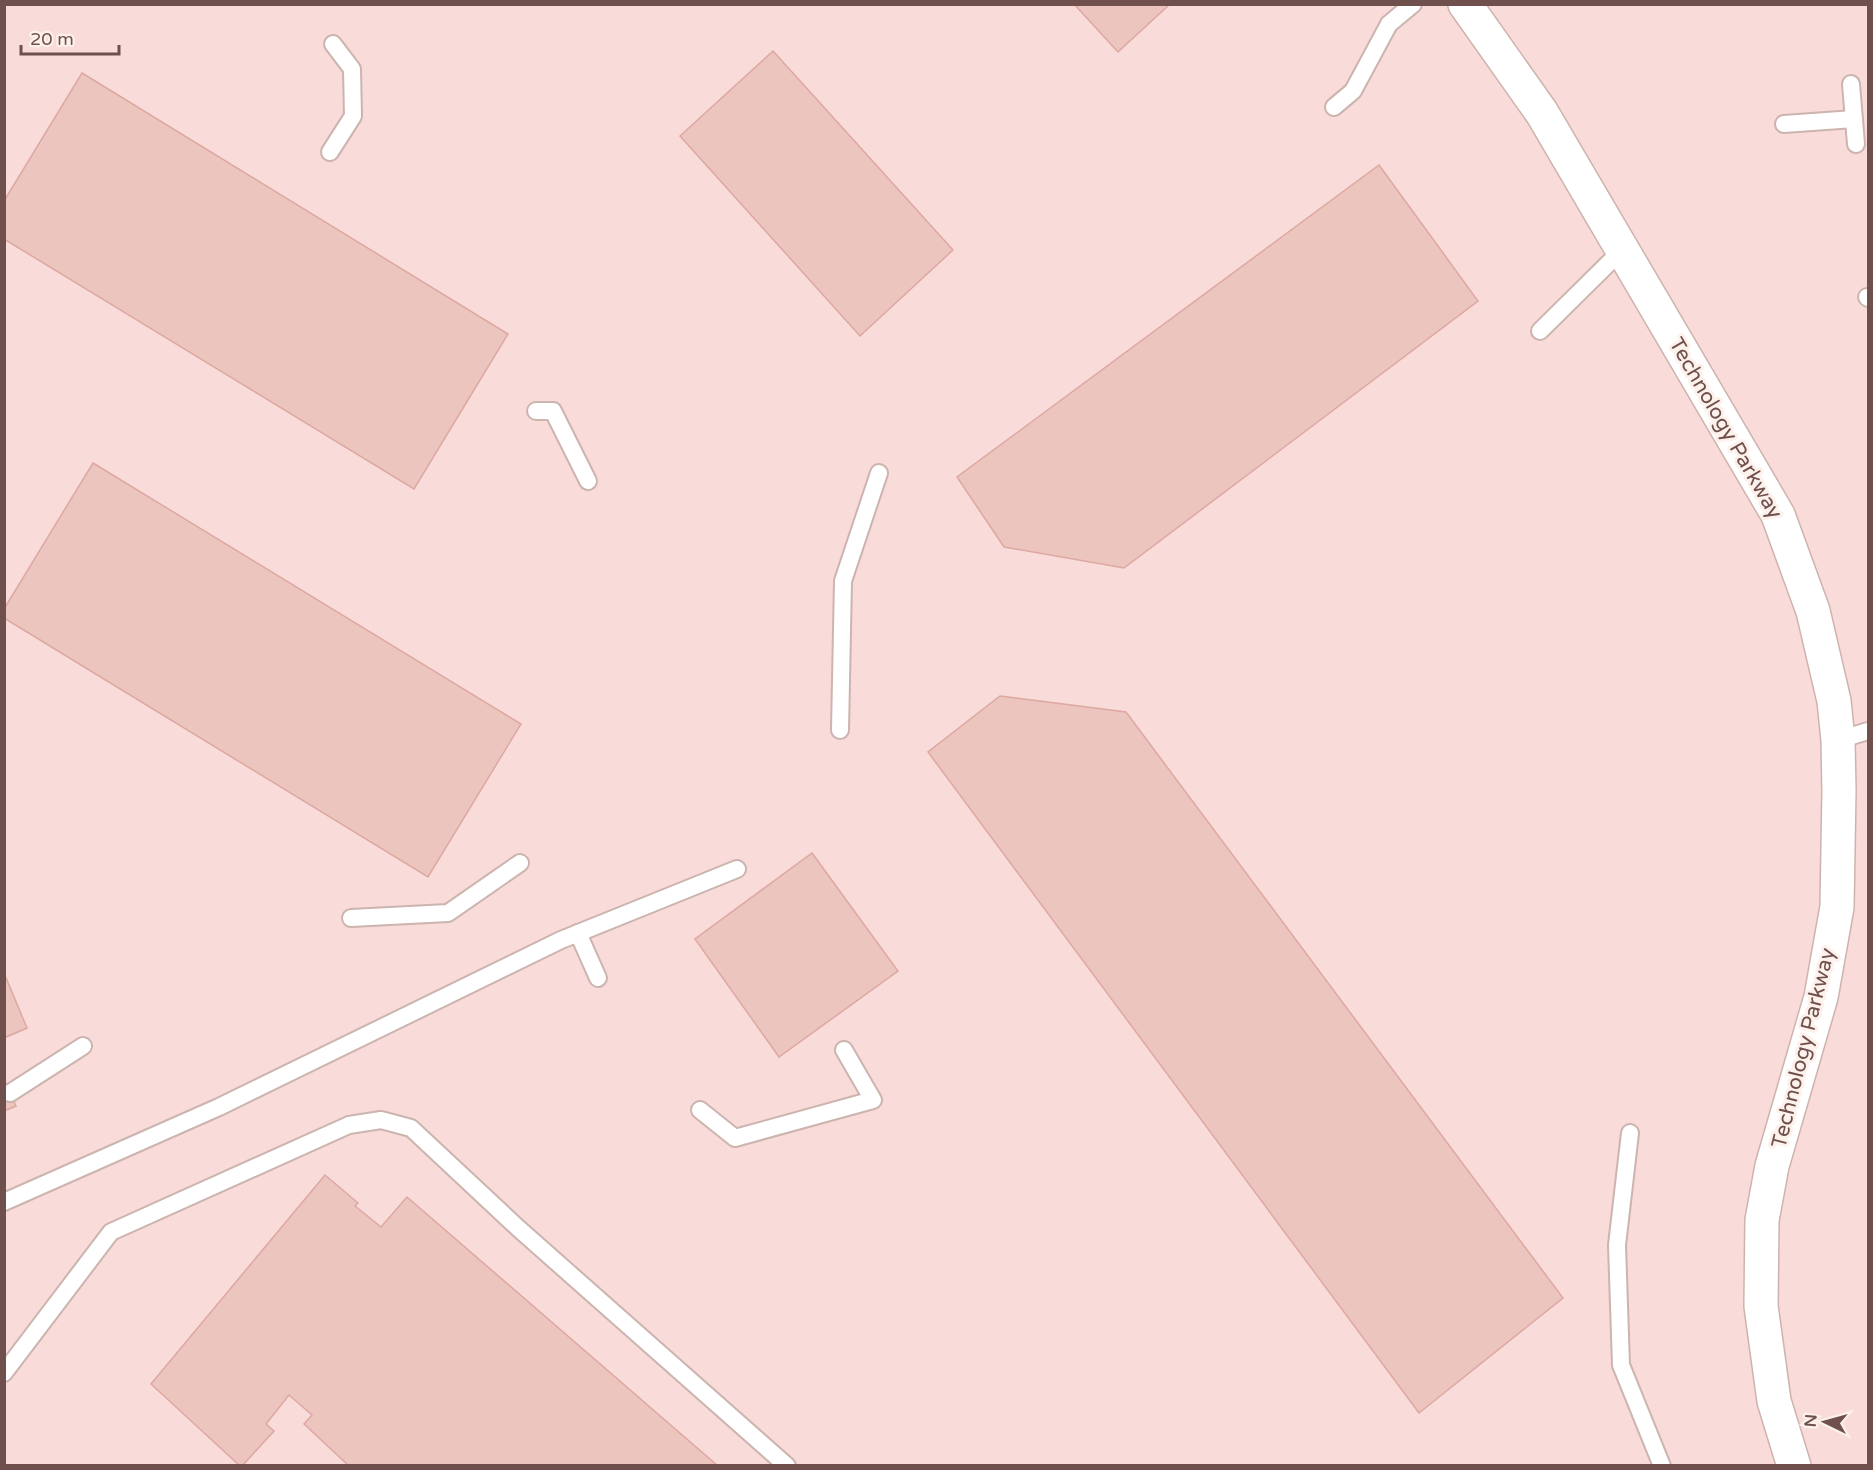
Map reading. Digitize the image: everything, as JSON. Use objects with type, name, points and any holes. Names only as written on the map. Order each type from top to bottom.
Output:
[{"type":"street","name":"Technology Parkway","points":[[1464,4],[1542,113],[1778,515],[1813,611],[1834,701],[1838,740],[1837,907],[1821,997],[1773,1166],[1762,1220],[1761,1306],[1774,1401],[1789,1464]]},
{"type":"lane","points":[[1334,106],[1353,91],[1389,24],[1413,4]]},
{"type":"lane","points":[[330,152],[353,116],[352,69],[333,44]]},
{"type":"lane","points":[[1851,84],[1856,144]]},
{"type":"lane","points":[[1784,124],[1854,119]]},
{"type":"lane","points":[[1540,331],[1622,250]]},
{"type":"lane","points":[[536,411],[553,411],[588,481]]},
{"type":"lane","points":[[840,730],[843,581],[879,473]]},
{"type":"lane","points":[[1838,740],[1869,730]]},
{"type":"lane","points":[[351,918],[448,913],[520,863]]},
{"type":"lane","points":[[4,1202],[219,1107],[578,933],[737,869]]},
{"type":"lane","points":[[578,933],[598,978]]},
{"type":"lane","points":[[10,1092],[83,1046]]},
{"type":"lane","points":[[700,1110],[735,1138],[873,1100],[844,1050]]},
{"type":"lane","points":[[4,1373],[111,1232],[349,1125],[381,1120],[411,1128],[518,1228],[787,1466]]},
{"type":"lane","points":[[1630,1133],[1617,1245],[1621,1365],[1662,1466]]},
{"type":"shaded area","points":[[5,5],[1868,5],[1868,1465],[5,1465]]},
{"type":"building","points":[[1074,4],[1170,4],[1118,52]]},
{"type":"building","points":[[773,51],[953,250],[860,336],[680,136]]},
{"type":"building","points":[[82,73],[508,334],[414,489],[4,239],[4,201]]},
{"type":"building","points":[[1379,165],[1478,301],[1124,568],[1004,547],[957,477]]},
{"type":"building","points":[[93,463],[521,724],[428,877],[4,618],[4,609]]},
{"type":"building","points":[[1000,696],[1126,712],[1563,1298],[1419,1413],[928,752]]},
{"type":"building","points":[[812,853],[898,971],[779,1057],[695,939]]},
{"type":"building","points":[[4,973],[27,1028],[4,1038]]},
{"type":"building","points":[[4,1079],[16,1106],[4,1111]]},
{"type":"building","points":[[325,1175],[358,1203],[355,1206],[381,1227],[407,1197],[718,1466],[349,1466],[304,1424],[312,1415],[289,1395],[266,1424],[274,1431],[240,1466],[151,1384]]}]
